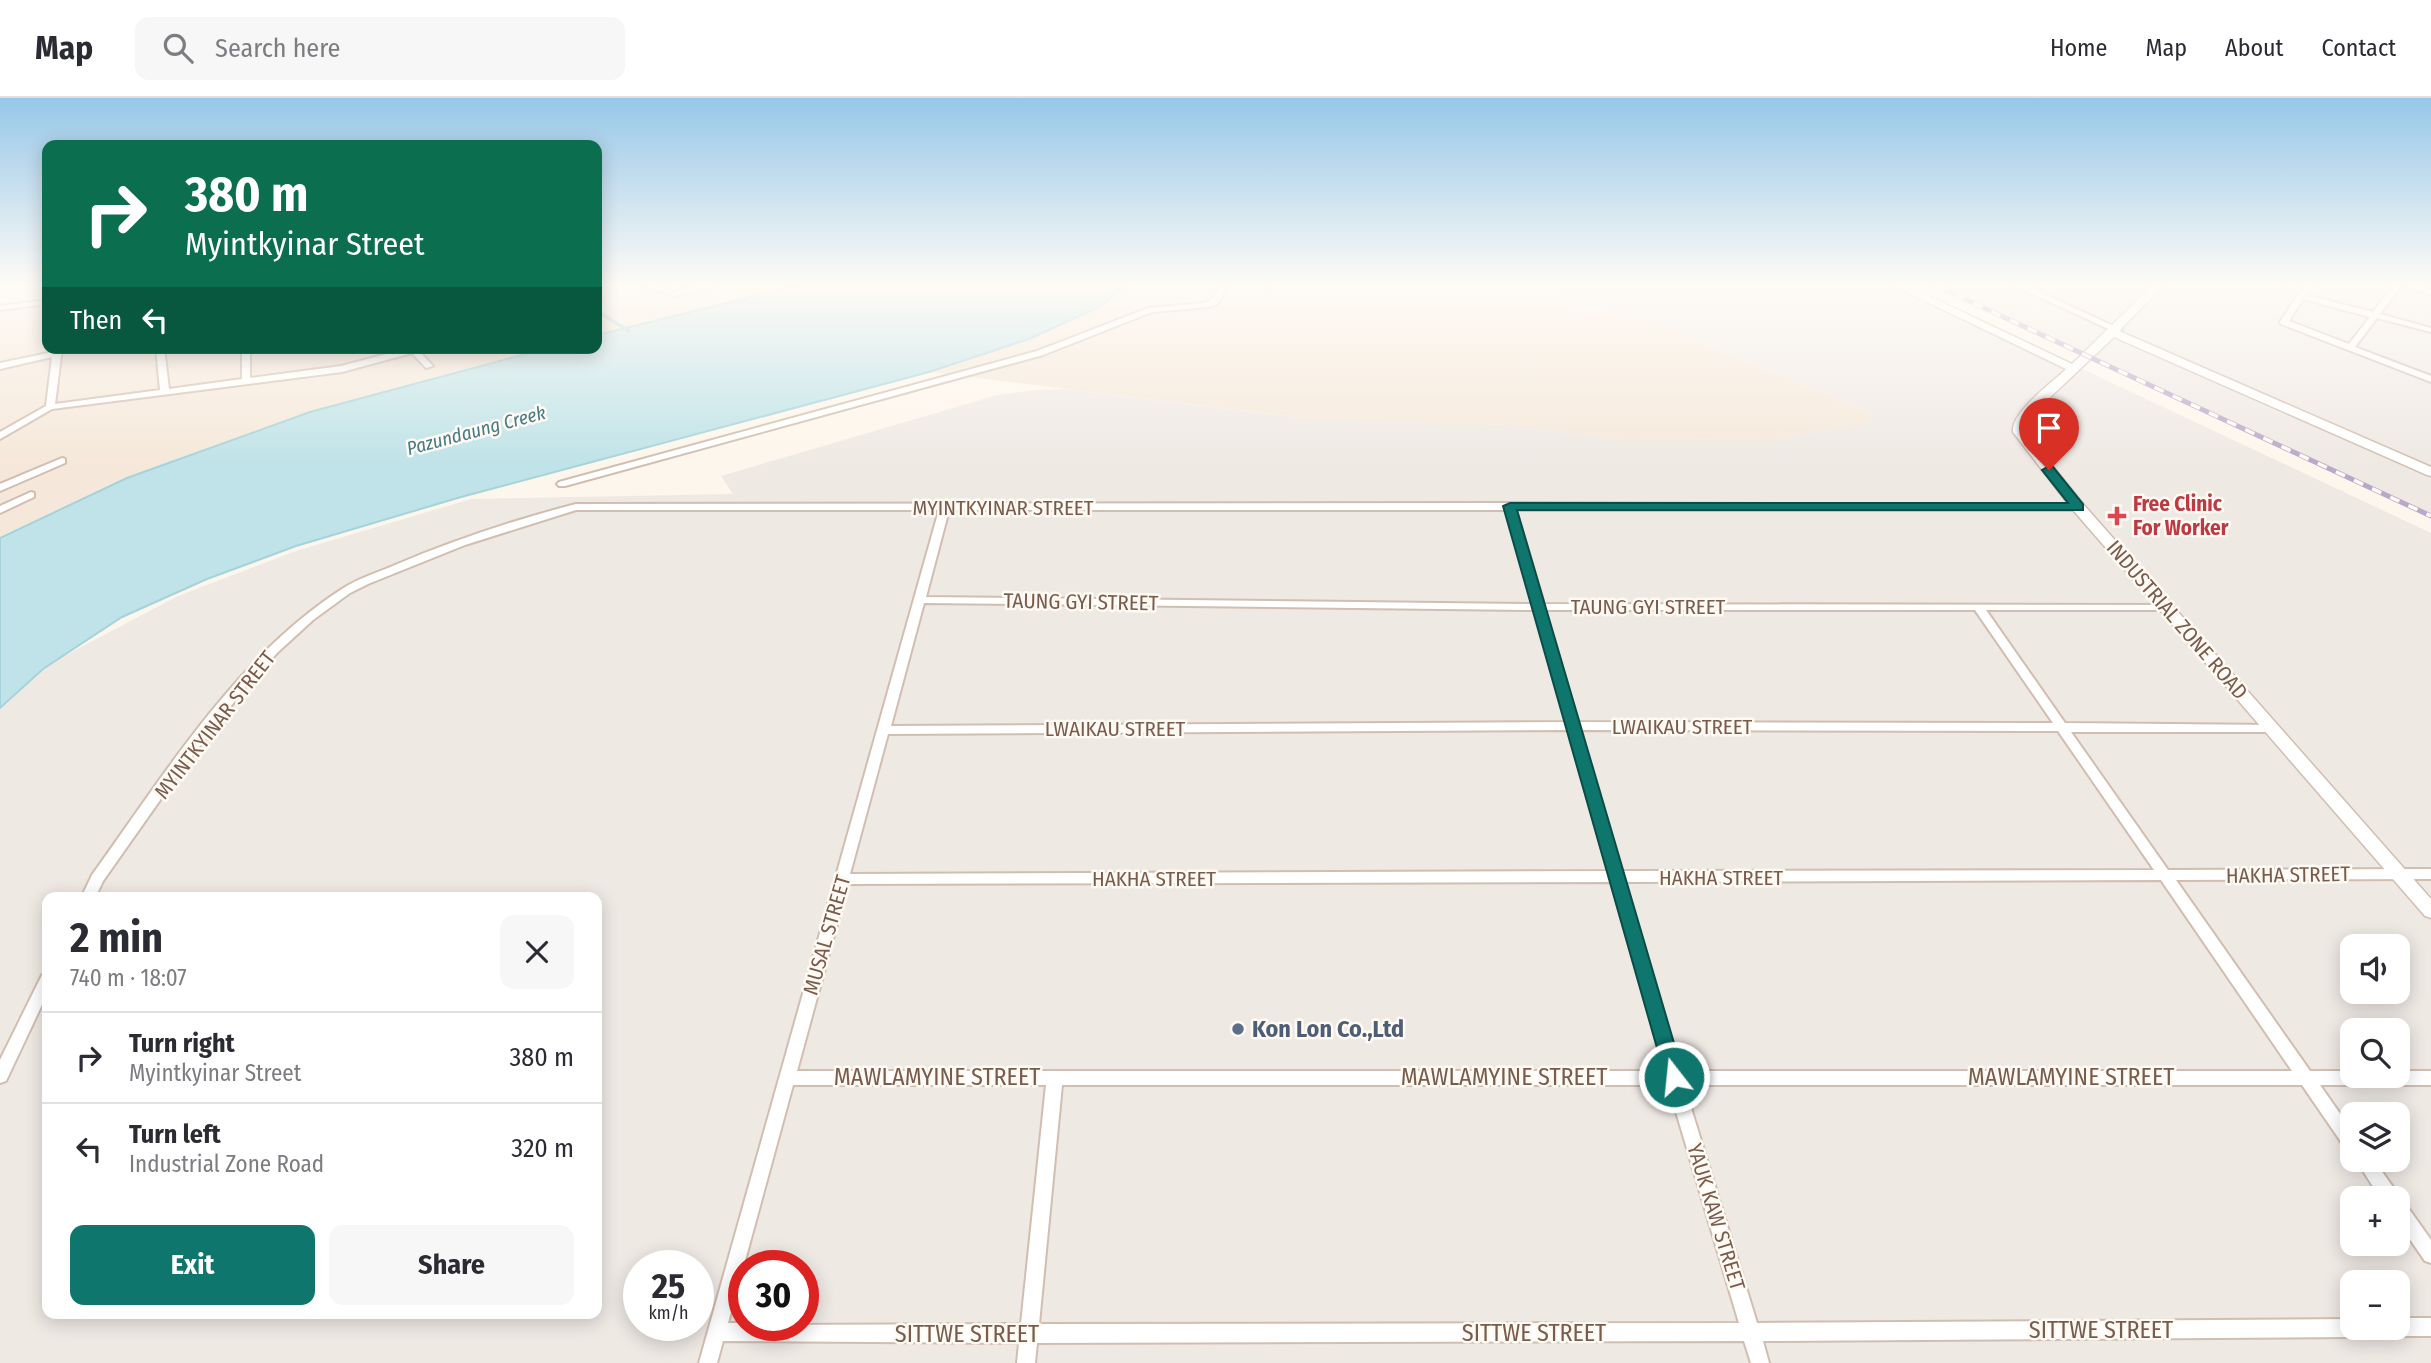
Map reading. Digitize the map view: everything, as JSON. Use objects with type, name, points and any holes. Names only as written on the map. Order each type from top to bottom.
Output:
[{"type":"street","points":[[562,484],[1040,353],[1061,345]]},
{"type":"street","points":[[2024,345],[2072,368]]},
{"type":"street","name":"INDUSTRIAL ZONE ROAD","points":[[2099,345],[2022,417],[2018,425],[2020,432],[2078,507],[2431,911]]},
{"type":"street","points":[[2147,345],[2431,472]]},
{"type":"street","points":[[2342,345],[2431,379]]},
{"type":"street","points":[[0,366],[46,354]]},
{"type":"street","points":[[50,407],[57,354]]},
{"type":"street","points":[[161,354],[165,393]]},
{"type":"street","points":[[246,354],[246,383]]},
{"type":"street","points":[[0,436],[50,407],[342,369],[398,354]]},
{"type":"street","points":[[421,354],[429,366]]},
{"type":"street","points":[[0,488],[62,461]]},
{"type":"street","points":[[0,510],[31,495]]},
{"type":"street","name":"YAUK KAW STREET","points":[[1510,506],[1674,1077],[1760,1363]]},
{"type":"street","name":"MYINTKYINAR STREET","points":[[91,892],[97,879],[243,684],[281,642],[348,590],[447,546],[576,507],[2078,507]]},
{"type":"street","name":"MUSAL STREET","points":[[708,1363],[946,508]]},
{"type":"street","name":"TAUNG GYI STREET","points":[[920,600],[1537,607],[2166,607]]},
{"type":"street","points":[[1978,607],[2340,1127]]},
{"type":"street","name":"LWAIKAU STREET","points":[[884,730],[1574,726],[2270,727]]},
{"type":"street","name":"HAKHA STREET","points":[[842,879],[2166,877],[2431,874]]},
{"type":"street","points":[[0,1076],[42,989]]},
{"type":"street","points":[[1026,1363],[1055,1077]]},
{"type":"street","name":"MAWLAMYINE STREET","points":[[787,1078],[2431,1078]]},
{"type":"street","points":[[2410,1225],[2431,1255]]},
{"type":"street","points":[[2410,1327],[2431,1327]]},
{"type":"street","name":"SITTWE STREET","points":[[716,1332],[1029,1335],[2340,1328]]},
{"type":"shaded area","points":[[0,345],[42,345],[42,354],[526,354],[310,412],[127,478],[0,538]]},
{"type":"shaded area","points":[[1011,345],[1707,345],[1867,412],[1869,421],[1776,439],[1626,440],[1512,425],[1312,419],[929,372]]},
{"type":"shaded area","points":[[1707,345],[2031,345],[2431,533],[2431,1363],[0,1363],[0,705],[47,665],[178,596],[296,551],[471,499],[733,494],[721,476],[997,395],[1035,390],[1064,389],[1312,419],[1512,425],[1626,440],[1776,439],[1869,421],[1867,412]]},
{"type":"shaded area","points":[[2069,345],[2431,345],[2431,516]]},
{"type":"water","name":"Pazundaung Creek","points":[[602,345],[1011,345],[929,372],[461,497],[296,546],[207,579],[122,617],[43,669],[0,708],[0,538],[127,478],[310,412],[526,354],[602,354]]},
{"type":"railway","points":[[2064,345],[2431,516]]},
{"type":"place","name":"Free Clinic For Worker","points":[[2117,516]]},
{"type":"place","name":"Kon Lon Co.,Ltd","points":[[1238,1029]]},
{"type":"route","points":[[1674,1077],[1510,506],[2078,507],[2049,470]]}]
